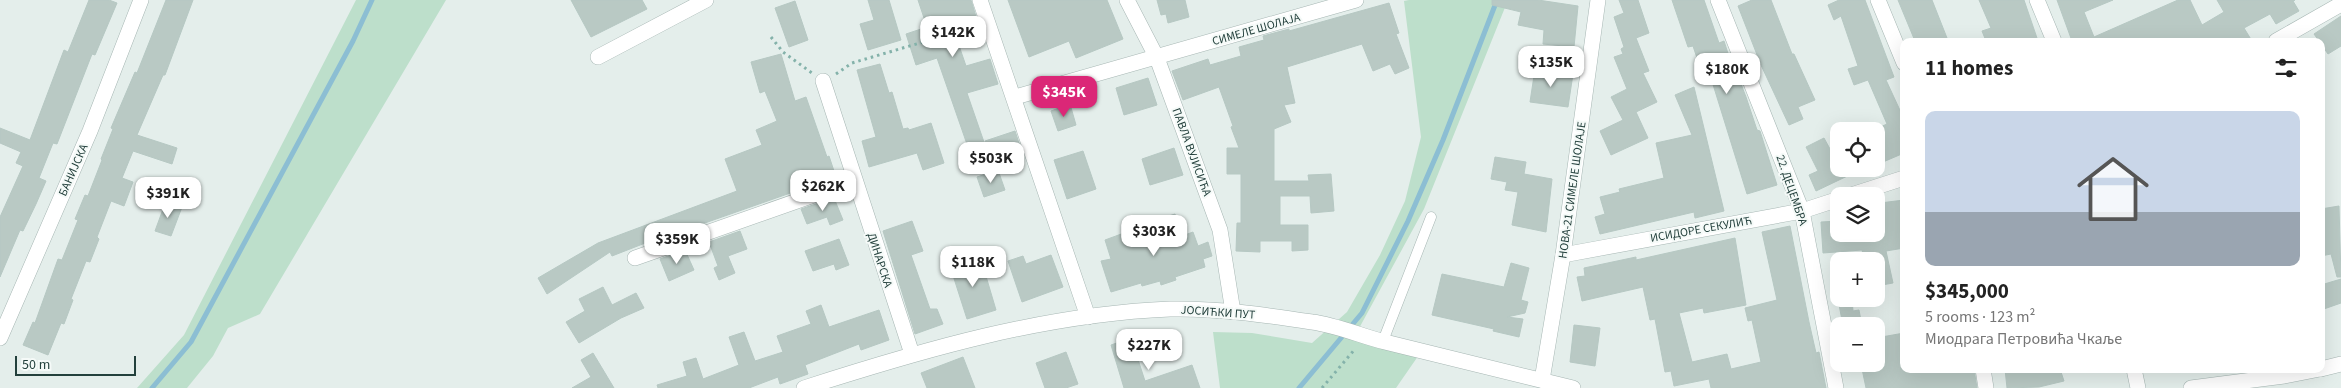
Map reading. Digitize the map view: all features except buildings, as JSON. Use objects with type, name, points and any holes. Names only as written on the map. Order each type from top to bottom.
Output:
[{"type":"street","name":"БАНИЈСКА","points":[[0,338],[90,131],[141,0]]},
{"type":"street","points":[[598,57],[706,0]]},
{"type":"street","points":[[980,0],[1088,317]]},
{"type":"street","name":"ПАВЛА ВУЈИСИЋА","points":[[1127,0],[1156,58],[1220,230],[1233,312]]},
{"type":"street","name":"СИМЕЛЕ ШОЛАЈА","points":[[1014,97],[1356,0]]},
{"type":"street","name":"НОВА-21 СИМЕЛЕ ШОЛАЈЕ","points":[[1542,380],[1563,255],[1598,0]]},
{"type":"street","name":"22. ДЕЦЕМБРА","points":[[1718,0],[1802,211],[1836,388]]},
{"type":"street","points":[[1878,0],[1900,53]]},
{"type":"street","points":[[2037,0],[2053,38]]},
{"type":"street","points":[[2281,38],[2341,4]]},
{"type":"street","name":"ДИНАРСКА","points":[[823,81],[854,181],[912,354]]},
{"type":"street","points":[[1876,187],[1900,179]]},
{"type":"street","points":[[635,258],[854,181]]},
{"type":"street","name":"ИСИДОРЕ СЕКУЛИЋ","points":[[1563,255],[1802,211],[1830,202]]},
{"type":"street","name":"ЈОСИЋКИ ПУТ","points":[[804,388],[912,354],[994,334],[1088,317],[1170,309],[1233,312],[1315,322],[1359,335],[1573,388]]},
{"type":"street","points":[[2325,368],[2341,364]]},
{"type":"street","points":[[1984,373],[1986,388]]},
{"type":"street","points":[[2135,373],[2138,388]]},
{"type":"street","points":[[2191,388],[2285,378],[2305,373]]},
{"type":"lane","points":[[1383,341],[1431,217]]},
{"type":"path","points":[[771,37],[784,52],[823,81],[852,64],[930,40]]},
{"type":"path","points":[[1322,388],[1359,335]]},
{"type":"green space","points":[[356,0],[446,0],[260,314],[228,328],[213,356],[187,388],[137,388],[184,335]]},
{"type":"green space","points":[[1508,0],[1424,209],[1357,332],[1423,349],[1396,388],[1220,388],[1213,332],[1252,333],[1312,343],[1347,312],[1380,255],[1405,201],[1421,137],[1404,1]]},
{"type":"waterway","points":[[152,388],[191,342],[353,41],[372,0]]},
{"type":"waterway","points":[[1299,388],[1362,313],[1408,221],[1443,140],[1497,0]]}]
